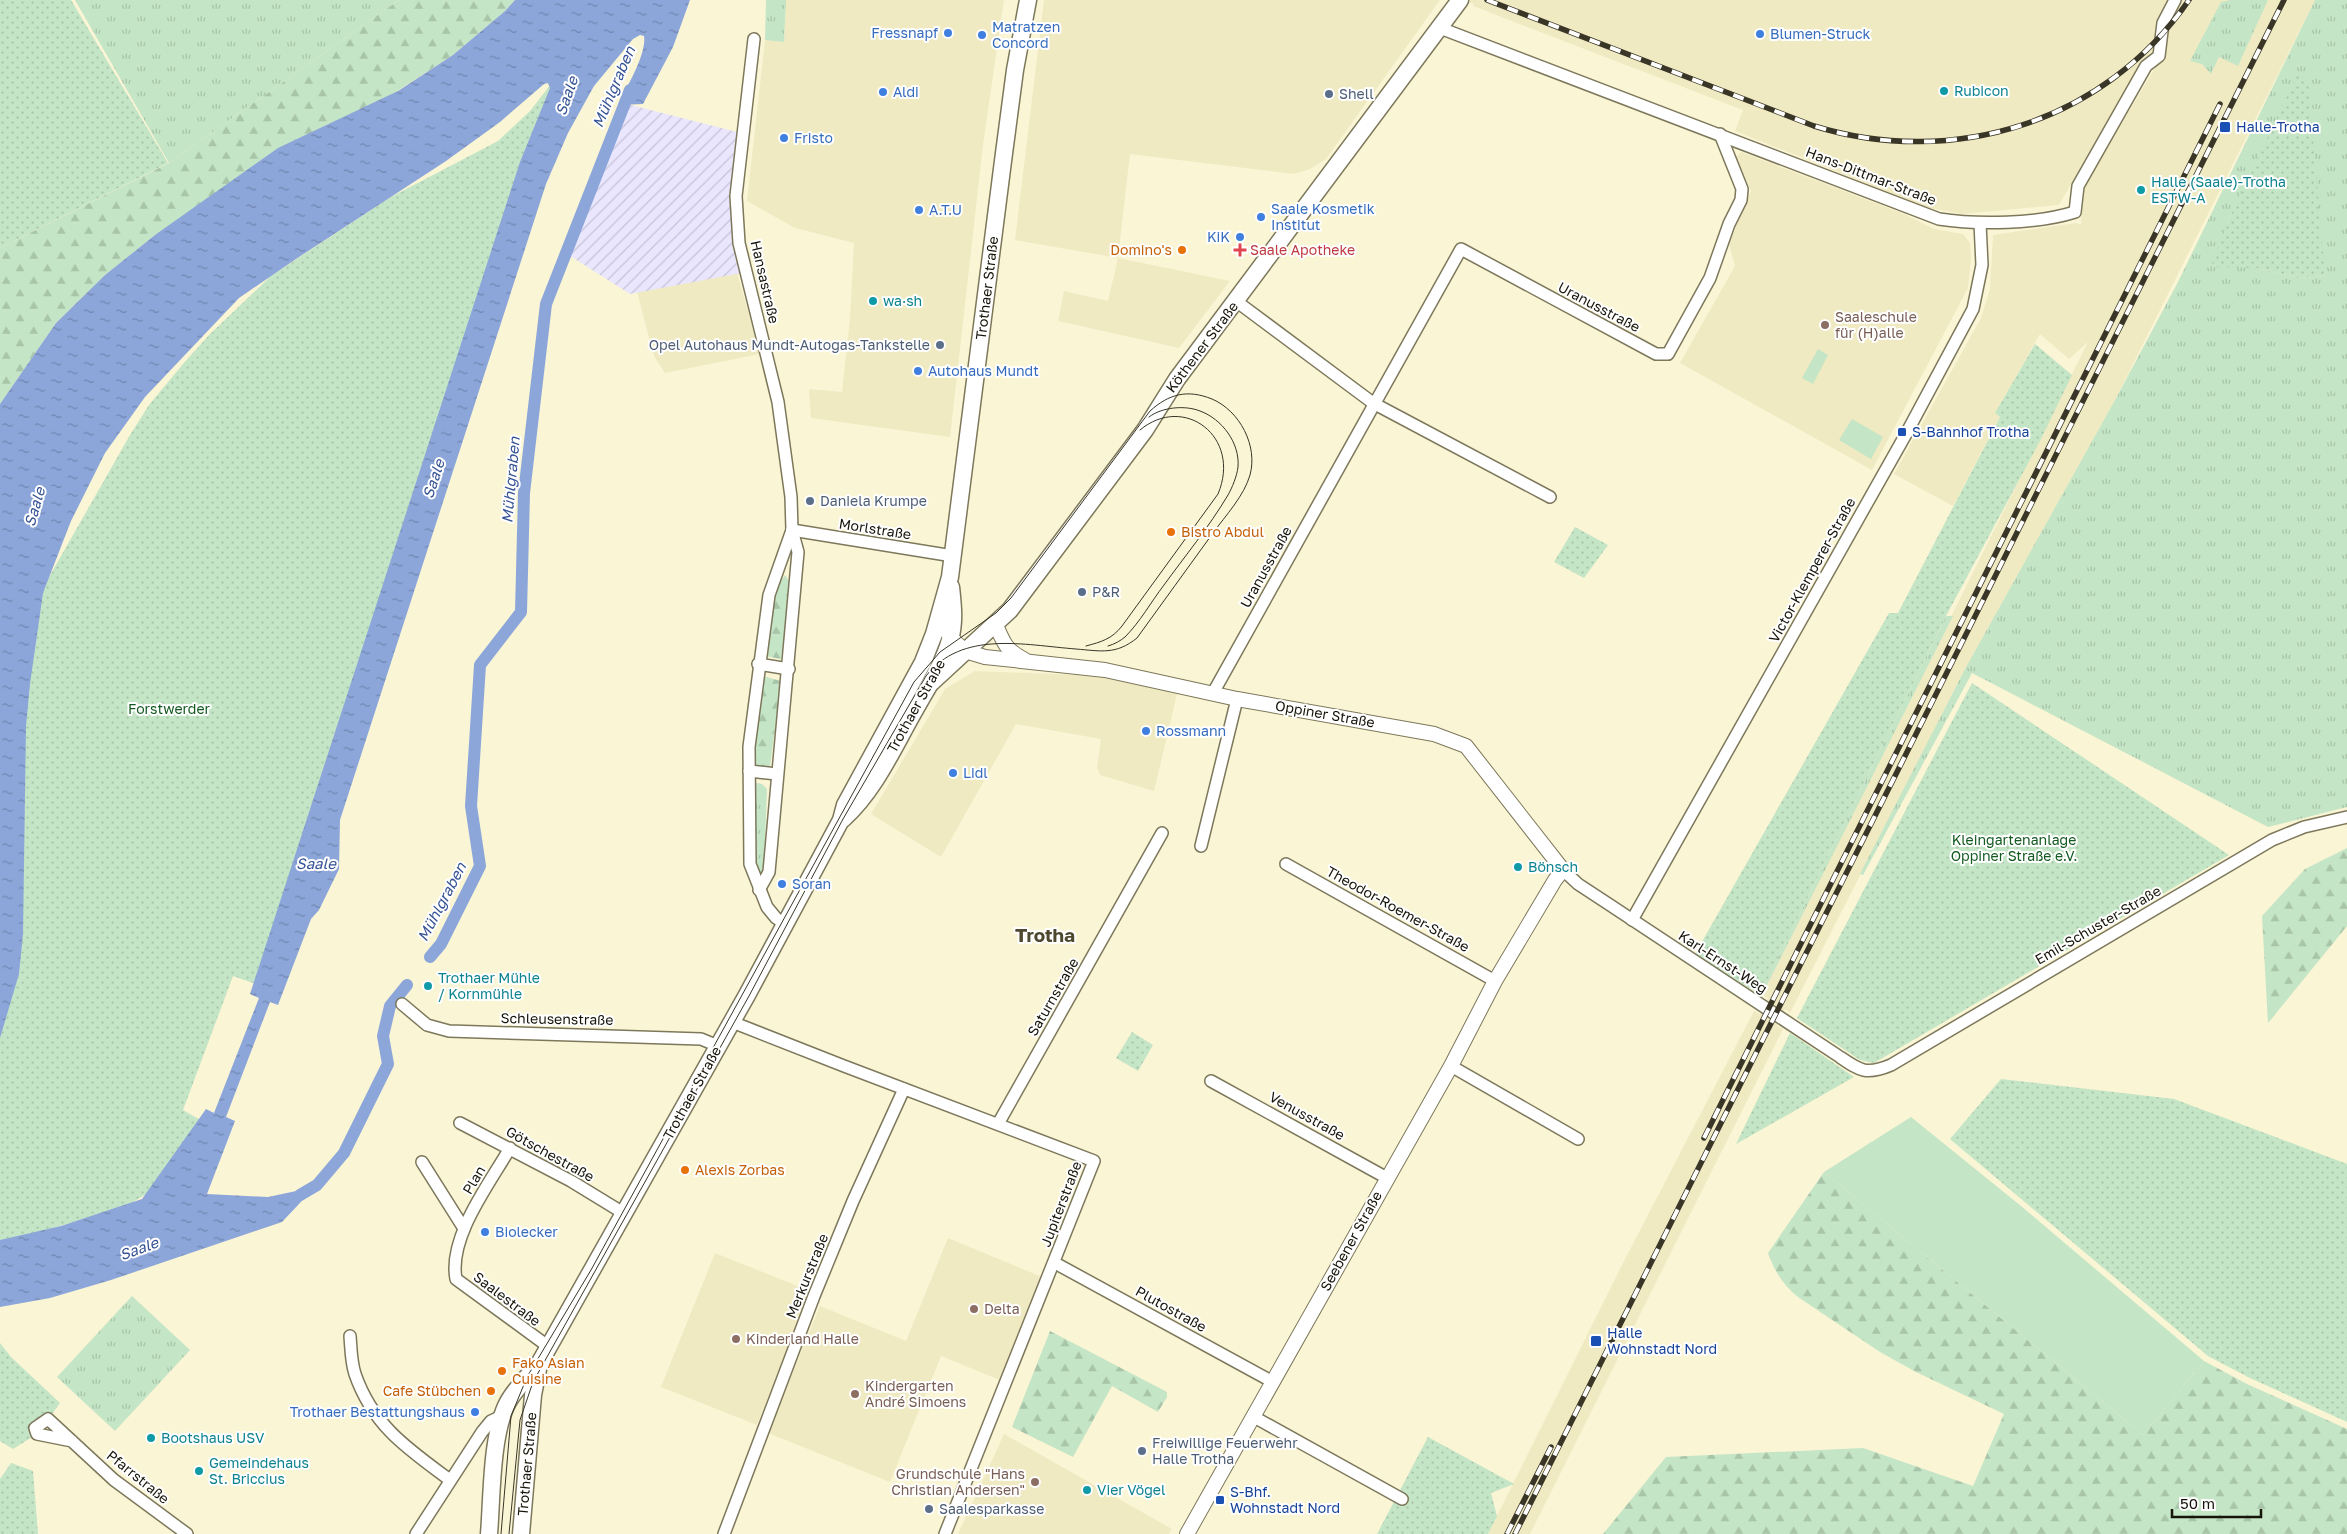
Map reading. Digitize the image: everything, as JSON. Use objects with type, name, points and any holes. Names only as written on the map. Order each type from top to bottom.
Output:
[{"type":"main road","name":"Trothaer Straße","points":[[521,1534],[533,1395],[540,1364],[732,1022],[841,820],[845,805],[923,662],[941,610],[950,577],[953,556],[1015,70],[1028,0]]},
{"type":"main road","name":"Köthener Straße","points":[[932,682],[996,625],[1010,610],[1145,430],[1169,390],[1460,0]]},
{"type":"main road","name":"Trothaer Straße","points":[[841,820],[857,806],[872,784],[919,701],[932,682],[951,638],[954,621],[950,577]]},
{"type":"main road","name":"Trothaer Straße","points":[[489,1534],[497,1440],[502,1416],[515,1390],[540,1364]]},
{"type":"street","name":"Hans-Dittmar-Straße","points":[[1440,28],[1939,219],[1980,223],[2059,217],[2075,212],[2078,186],[2146,66],[2159,56],[2163,23],[2175,0]]},
{"type":"street","name":"Hansastraße","points":[[754,39],[736,196],[739,243],[778,402],[791,497],[792,530]]},
{"type":"street","name":"Uranusstraße","points":[[1213,693],[1373,402],[1461,249],[1656,354],[1668,354],[1710,278],[1728,224],[1741,200],[1742,189],[1720,134]]},
{"type":"street","name":"Victor-Klemperer-Straße","points":[[1632,920],[1902,442],[1973,309],[1982,265],[1980,223]]},
{"type":"street","points":[[1236,301],[1373,402],[1550,496]]},
{"type":"street","name":"Morlstraße","points":[[792,530],[953,556]]},
{"type":"street","points":[[785,924],[776,918],[767,907],[750,864],[749,747],[758,664],[769,595],[792,530]]},
{"type":"street","points":[[760,890],[769,872],[777,774],[789,670],[798,552],[792,530]]},
{"type":"street","points":[[778,567],[797,570]]},
{"type":"street","name":"Oppiner Straße","points":[[941,610],[945,627],[951,638],[966,651],[985,657],[1105,670],[1238,699],[1434,734],[1466,746],[1563,870]]},
{"type":"street","name":"Oppiner Straße","points":[[996,625],[1010,652],[1028,661]]},
{"type":"street","points":[[758,664],[789,670]]},
{"type":"street","points":[[1201,846],[1238,699]]},
{"type":"street","points":[[749,771],[777,774]]},
{"type":"street","name":"Emil-Schuster-Straße","points":[[1870,1072],[1891,1065],[2272,840],[2304,827],[2347,817]]},
{"type":"street","name":"Saturnstraße","points":[[998,1124],[1162,833]]},
{"type":"street","name":"Theodor-Roemer-Straße","points":[[1286,864],[1495,981]]},
{"type":"street","name":"Karl-Ernst-Weg","points":[[1563,870],[1578,884],[1852,1065],[1860,1070],[1870,1072]]},
{"type":"street","name":"Seebener Straße","points":[[1188,1534],[1451,1066],[1495,981],[1555,880],[1563,870]]},
{"type":"street","name":"Schleusenstraße","points":[[402,1004],[427,1025],[448,1031],[701,1039],[718,1046]]},
{"type":"street","name":"Jupiterstraße","points":[[732,1022],[1094,1161],[1055,1263],[945,1534]]},
{"type":"street","points":[[1451,1066],[1578,1139]]},
{"type":"street","name":"Venusstraße","points":[[1212,1081],[1387,1178]]},
{"type":"street","name":"Merkurstraße","points":[[724,1534],[818,1287],[853,1201],[904,1089]]},
{"type":"street","name":"Götschestraße","points":[[460,1123],[571,1180],[625,1214]]},
{"type":"street","name":"Plan","points":[[463,1228],[510,1148]]},
{"type":"street","points":[[422,1162],[463,1228]]},
{"type":"street","name":"Saalestraße","points":[[463,1228],[454,1270],[456,1279],[549,1347]]},
{"type":"street","name":"Plutostraße","points":[[1055,1263],[1273,1382]]},
{"type":"street","points":[[350,1336],[355,1373],[375,1415],[392,1436],[450,1480]]},
{"type":"street","name":"Trothaer Straße","points":[[416,1534],[482,1432],[491,1421],[502,1416]]},
{"type":"street","points":[[1254,1417],[1402,1499]]},
{"type":"street","name":"Pfarrstraße","points":[[72,1441],[114,1480],[187,1534]]},
{"type":"shaded area","points":[[786,0],[1004,0],[983,145],[950,437],[811,418],[810,389],[842,392],[850,318],[854,243],[795,228],[747,201],[765,40],[784,42]]},
{"type":"shaded area","points":[[1044,0],[1440,0],[1326,159],[1310,169],[1294,174],[1130,154],[1118,258],[1015,240]]},
{"type":"shaded area","points":[[1455,0],[2315,0],[2115,400],[1965,669],[1790,1013],[1785,1009],[1777,1025],[1783,1029],[1530,1534],[1488,1534],[1623,1263],[1754,1011],[1760,1014],[1768,998],[1762,995],[2088,342],[2069,359],[2040,334],[1995,413],[2000,416],[1953,506],[1894,474],[1981,318],[1990,289],[1993,235],[2076,223],[2081,225],[2083,188],[2165,51],[2137,69],[2059,205],[1962,214],[1926,207],[1735,131],[1743,110],[1473,6],[1474,4]]},
{"type":"shaded area","points":[[627,104],[737,132],[736,196],[747,272],[630,294],[567,254]]},
{"type":"shaded area","name":"Saaleschule für (H)alle","points":[[1741,152],[1904,214],[1934,229],[1963,234],[1970,243],[1971,259],[1968,288],[1872,470],[1680,363],[1735,266],[1729,244],[1751,191],[1736,157]]},
{"type":"shaded area","points":[[1118,258],[1230,281],[1179,348],[1058,321],[1064,291],[1108,301]]},
{"type":"shaded area","points":[[737,273],[760,354],[665,373],[654,356],[637,292]]},
{"type":"shaded area","points":[[975,671],[1105,676],[1177,694],[1154,791],[1100,775],[1097,768],[1101,739],[1016,724],[941,857],[871,814],[945,689]]},
{"type":"shaded area","name":"Kindergarten André Simoens","points":[[948,1238],[1042,1277],[1000,1380],[941,1356],[890,1482],[768,1433],[820,1306],[906,1341]]},
{"type":"shaded area","name":"Kinderland Halle","points":[[715,1253],[810,1291],[757,1425],[661,1387]]},
{"type":"shaded area","name":"Grundschule \"Hans Christian Andersen\"","points":[[1004,1434],[1172,1529],[1169,1534],[958,1534]]},
{"type":"green space","points":[[0,0],[71,0],[168,163],[0,248]]},
{"type":"green space","points":[[75,0],[399,0],[169,163]]},
{"type":"green space","points":[[399,0],[515,0],[505,11],[453,55],[394,93],[155,235],[105,275],[56,323],[0,404],[0,248],[169,163]]},
{"type":"green space","points":[[766,0],[786,0],[784,42],[765,40]]},
{"type":"green space","points":[[2231,0],[2268,0],[2238,66],[2219,57],[2211,74],[2202,64],[2190,61],[2221,2]]},
{"type":"green space","points":[[2315,0],[2347,0],[2347,807],[2268,827],[1972,673],[1863,875],[1860,874],[1965,669],[2115,400],[2178,282]],"holes":[[[2298,75],[2325,276],[2300,278],[2257,268],[2227,223]]]},
{"type":"green space","name":"Forstwerder","points":[[565,66],[256,980],[253,983],[233,976],[183,1110],[207,1124],[145,1195],[126,1206],[0,1244],[0,663],[149,405],[209,335],[271,276],[391,197],[498,141],[530,111]]},
{"type":"green space","points":[[2297,75],[2308,79],[2325,276],[2300,278],[2257,268],[2211,267],[2227,223]]},
{"type":"green space","points":[[2035,344],[2072,375],[2040,441],[1946,616],[1760,995],[1695,954],[1889,613],[1898,613],[2000,417],[1995,413]]},
{"type":"green space","points":[[1818,349],[1828,355],[1813,384],[1802,378]]},
{"type":"green space","points":[[1852,419],[1883,437],[1871,459],[1839,440]]},
{"type":"green space","points":[[1575,527],[1608,545],[1584,578],[1554,562]]},
{"type":"green space","points":[[785,575],[791,584],[781,659],[765,656],[777,587]]},
{"type":"green space","points":[[1946,616],[1953,616],[1762,995],[1760,995]]},
{"type":"green space","points":[[763,676],[781,681],[770,767],[754,767],[754,743]]},
{"type":"green space","name":"Kleingartenanlage Oppiner Straße e.V.","points":[[1972,683],[2229,855],[1874,1063],[1860,1060],[1797,1018]]},
{"type":"green space","points":[[756,783],[762,784],[767,789],[764,868],[761,878],[755,867],[752,790]]},
{"type":"green space","points":[[2347,848],[2347,926],[2268,1023],[2262,916],[2305,869]]},
{"type":"green space","points":[[1132,1032],[1153,1045],[1138,1071],[1116,1058]]},
{"type":"green space","points":[[1790,1033],[1854,1077],[1736,1144]]},
{"type":"green space","points":[[2001,1079],[2174,1099],[2347,1164],[2347,1422],[2250,1378],[2208,1356],[1950,1139]]},
{"type":"green space","points":[[1911,1117],[2021,1206],[2204,1361],[2143,1435],[1824,1172]]},
{"type":"green space","points":[[1824,1172],[2143,1435],[2204,1361],[2247,1384],[2347,1429],[2347,1534],[1603,1534],[1666,1457],[1863,1448],[1973,1486],[2004,1414],[1916,1372],[1880,1352],[1798,1297],[1780,1278],[1774,1266],[1768,1253]]},
{"type":"green space","points":[[132,1296],[190,1350],[115,1431],[57,1377]]},
{"type":"green space","points":[[1050,1331],[1167,1392],[1167,1397],[1158,1412],[1112,1386],[1073,1457],[1012,1427]]},
{"type":"green space","points":[[0,1343],[11,1357],[60,1403],[37,1434],[13,1449],[0,1441]]},
{"type":"green space","points":[[1428,1437],[1514,1484],[1491,1493],[1497,1516],[1488,1534],[1377,1534]]},
{"type":"green space","points":[[11,1463],[33,1471],[38,1534],[0,1534],[0,1479]]},
{"type":"water","name":"Saale","points":[[515,0],[690,0],[673,47],[643,104],[618,105],[642,52],[644,36],[640,35],[633,39],[594,86],[568,133],[546,184],[340,820],[339,869],[319,910],[311,919],[278,1005],[270,1002],[226,1117],[235,1121],[207,1194],[268,1197],[315,1187],[282,1222],[111,1280],[50,1298],[0,1307],[0,1240],[61,1226],[142,1199],[206,1109],[214,1113],[259,998],[250,994],[520,162],[550,88],[548,83],[544,84],[500,122],[446,161],[239,298],[145,397],[105,453],[71,521],[43,593],[26,726],[23,934],[19,974],[0,1038],[0,404],[56,323],[105,275],[155,235],[278,148],[398,91],[453,55],[505,11]]},
{"type":"waterway","name":"Mühlgraben","points":[[430,957],[441,944],[480,866],[471,806],[480,665],[521,612],[524,493],[546,304],[630,90]]},
{"type":"waterway","name":"Mühlgraben","points":[[300,1195],[317,1185],[344,1153],[388,1064],[383,1036],[390,1006],[407,985]]},
{"type":"tram line","points":[[501,1534],[511,1416],[527,1377],[591,1270],[914,682],[940,652],[996,613],[1011,598],[1150,411],[1171,397],[1186,394],[1203,396],[1222,405],[1238,421],[1249,441],[1252,464],[1250,475],[1244,490],[1234,505],[1137,638],[1122,647],[1108,651],[1015,644],[976,646],[957,652],[941,661],[926,676],[843,819],[749,996],[533,1382],[520,1420],[509,1534]]},
{"type":"tram line","points":[[1108,646],[1125,637],[1141,618],[1205,530],[1231,489],[1238,467],[1238,458],[1233,441],[1222,426],[1208,415],[1194,409],[1174,408],[1160,411],[1149,417]]},
{"type":"tram line","points":[[1086,646],[1106,639],[1122,626],[1218,494],[1223,473],[1222,455],[1215,439],[1205,427],[1190,419],[1174,416],[1157,420],[1140,430]]},
{"type":"railway","points":[[1487,0],[1814,126],[1867,138],[1920,142],[1972,137],[2022,125],[2070,105],[2115,77],[2155,42],[2189,0]]},
{"type":"railway","points":[[1515,1534],[2284,0]]},
{"type":"railway","points":[[1704,1138],[2220,104]]},
{"type":"railway","points":[[1507,1534],[1551,1447]]},
{"type":"place","name":"Fressnapf","points":[[948,33]]},
{"type":"place","name":"Blumen-Struck","points":[[1760,34]]},
{"type":"place","name":"Matratzen Concord","points":[[982,35]]},
{"type":"place","name":"Rubicon","points":[[1944,91]]},
{"type":"place","name":"Aldi","points":[[883,92]]},
{"type":"place","name":"Shell","points":[[1329,94]]},
{"type":"place","name":"Halle-Trotha","points":[[2225,127]]},
{"type":"place","name":"Fristo","points":[[784,138]]},
{"type":"place","name":"Halle (Saale)-Trotha ESTW-A","points":[[2141,190]]},
{"type":"place","name":"A.T.U","points":[[919,210]]},
{"type":"place","name":"Saale Kosmetik Institut","points":[[1261,217]]},
{"type":"place","name":"KiK","points":[[1240,237]]},
{"type":"place","name":"Domino's","points":[[1182,250]]},
{"type":"place","name":"Saale Apotheke","points":[[1240,250]]},
{"type":"place","name":"wa·sh","points":[[873,301]]},
{"type":"place","name":"Saaleschule für (H)alle","points":[[1825,325]]},
{"type":"place","name":"Opel Autohaus Mundt-Autogas-Tankstelle","points":[[940,345]]},
{"type":"place","name":"Autohaus Mundt","points":[[918,371]]},
{"type":"place","name":"S-Bahnhof Trotha","points":[[1902,432]]},
{"type":"place","name":"Daniela Krumpe","points":[[810,501]]},
{"type":"place","name":"Bistro Abdul","points":[[1171,532]]},
{"type":"place","name":"P&R","points":[[1082,592]]},
{"type":"place","name":"Rossmann","points":[[1146,731]]},
{"type":"place","name":"Lidl","points":[[953,773]]},
{"type":"place","name":"Bönsch","points":[[1518,867]]},
{"type":"place","name":"Soran","points":[[782,884]]},
{"type":"place","name":"Trothaer Mühle / Kornmühle","points":[[428,986]]},
{"type":"place","name":"Alexis Zorbas","points":[[685,1170]]},
{"type":"place","name":"Biolecker","points":[[485,1232]]},
{"type":"place","name":"Delta","points":[[974,1309]]},
{"type":"place","name":"Kinderland Halle","points":[[736,1339]]},
{"type":"place","name":"Halle Wohnstadt Nord","points":[[1596,1341]]},
{"type":"place","name":"Fako Asian Cuisine","points":[[502,1371]]},
{"type":"place","name":"Cafe Stübchen","points":[[491,1391]]},
{"type":"place","name":"Kindergarten André Simoens","points":[[855,1394]]},
{"type":"place","name":"Trothaer Bestattungshaus","points":[[475,1412]]},
{"type":"place","name":"Bootshaus USV","points":[[151,1438]]},
{"type":"place","name":"Freiwillige Feuerwehr Halle Trotha","points":[[1142,1451]]},
{"type":"place","name":"Gemeindehaus St. Briccius","points":[[199,1471]]},
{"type":"place","name":"Grundschule \"Hans Christian Andersen\"","points":[[1035,1482]]},
{"type":"place","name":"Vier Vögel","points":[[1087,1490]]},
{"type":"place","name":"S-Bhf. Wohnstadt Nord","points":[[1220,1500]]},
{"type":"place","name":"Saalesparkasse","points":[[929,1509]]},
{"type":"district","name":"Trotha","points":[[1045,935]]}]
